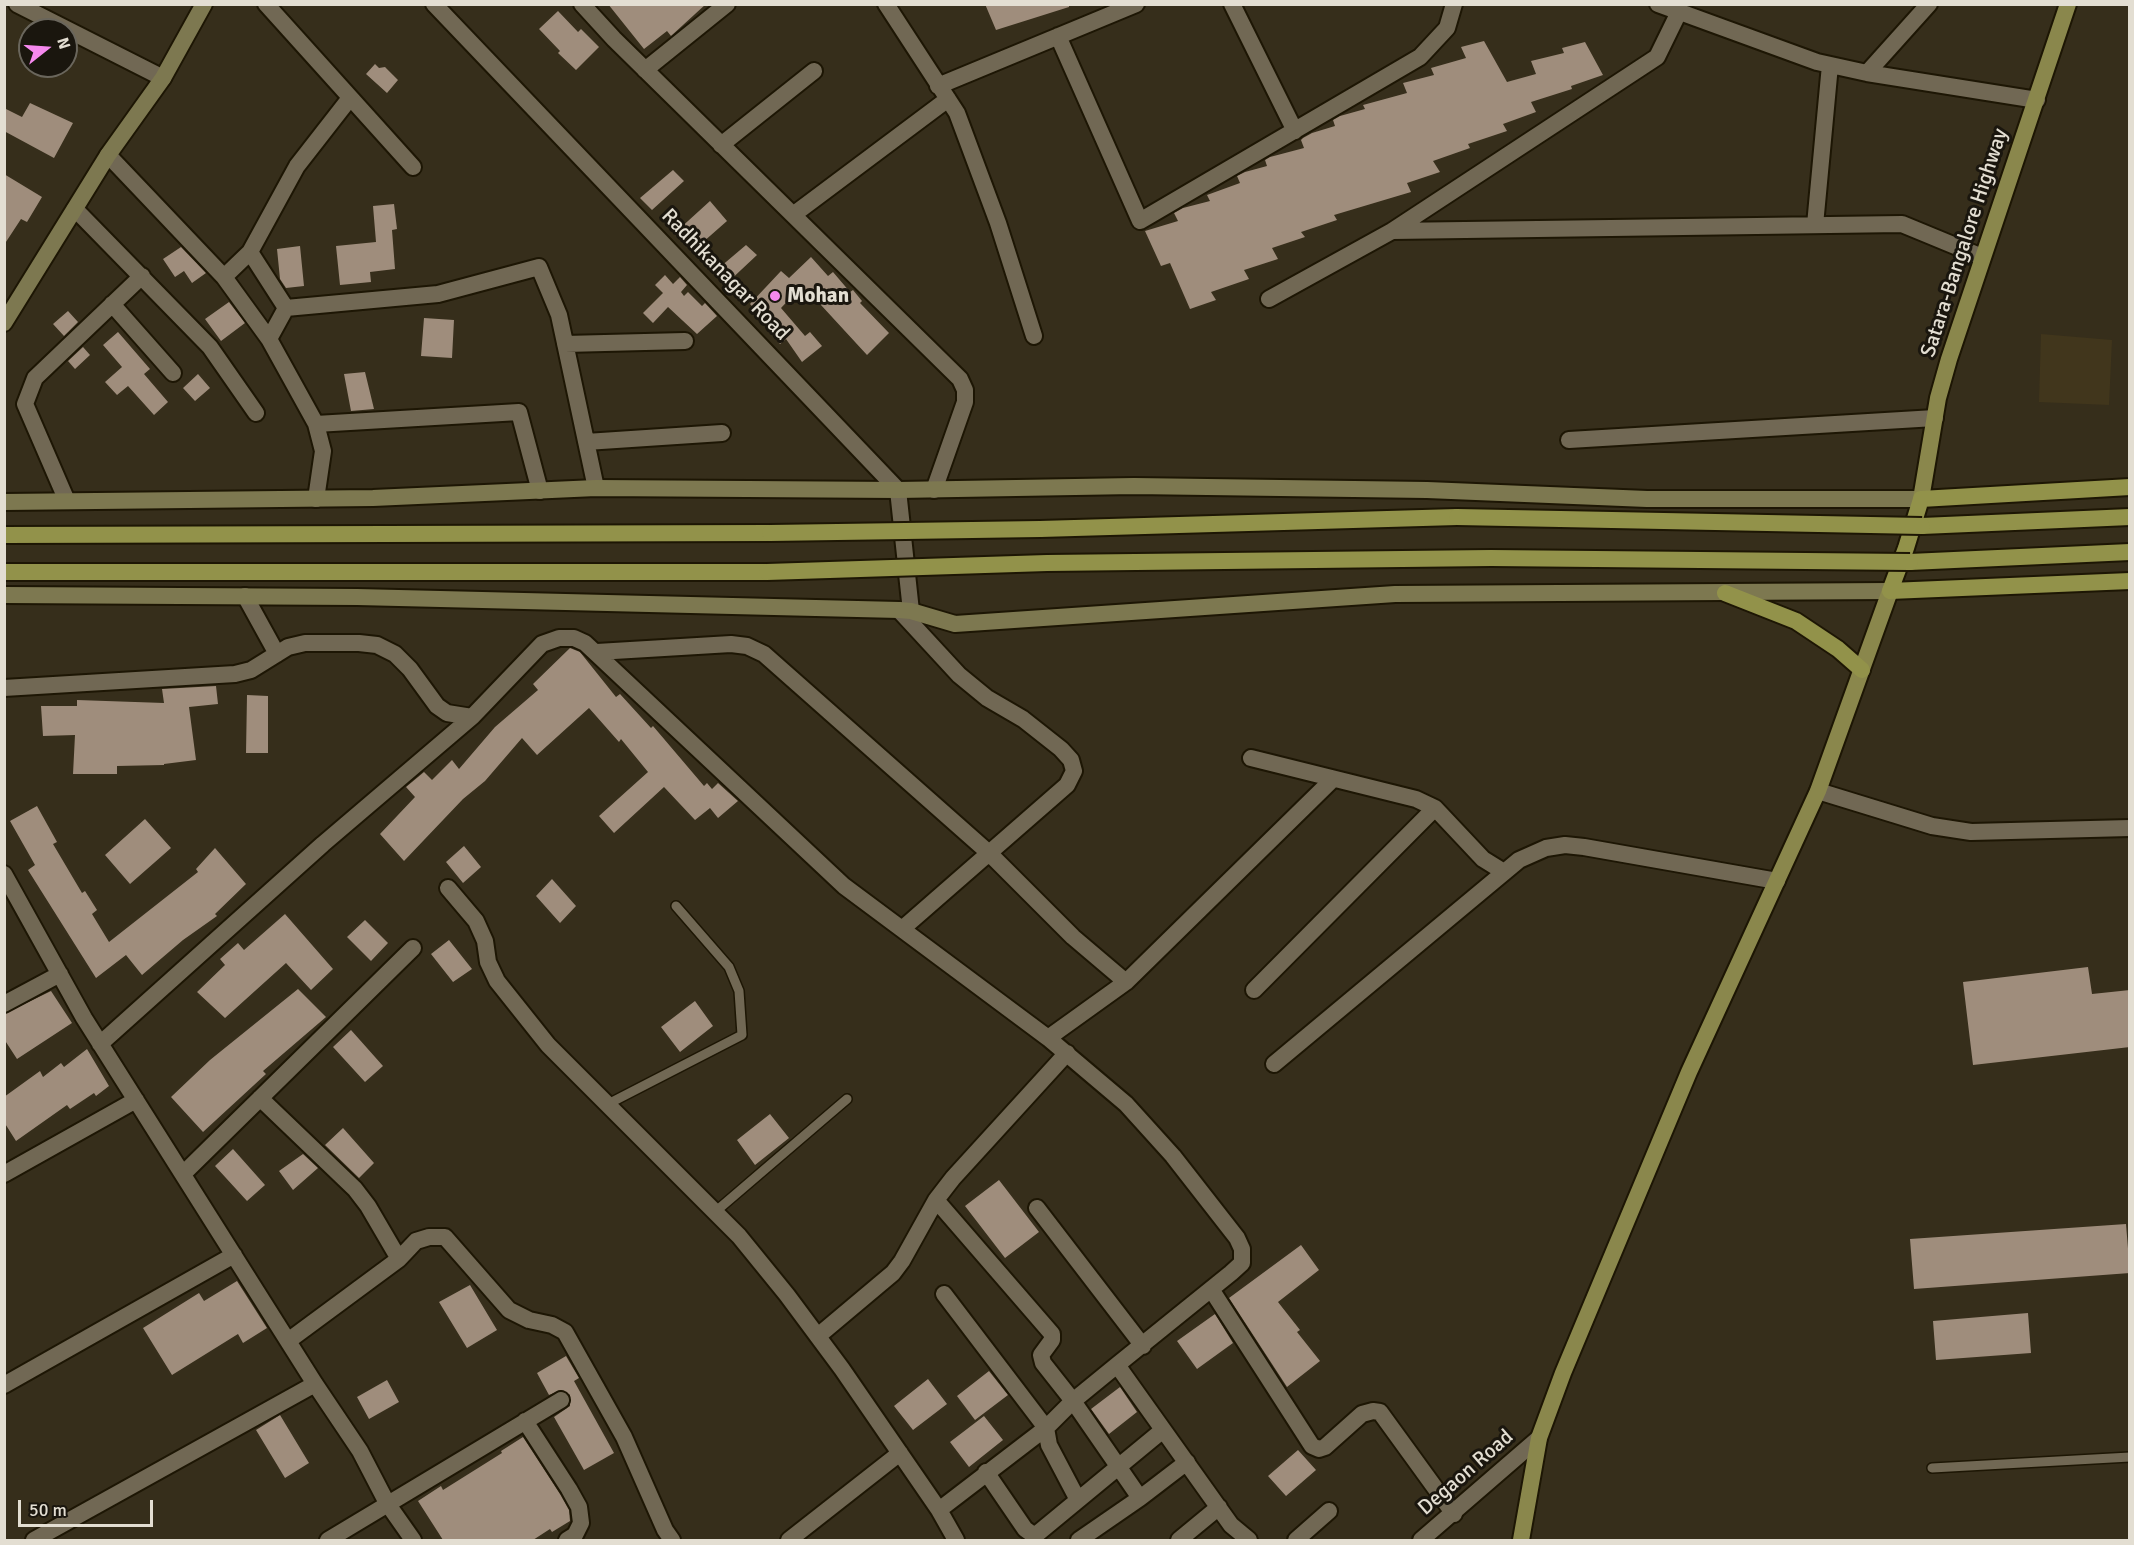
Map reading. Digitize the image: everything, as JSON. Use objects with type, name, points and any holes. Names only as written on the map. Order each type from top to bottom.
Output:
[{"type":"highway","points":[[2130,487],[1921,499],[1890,591],[2130,581]]},
{"type":"highway","points":[[4,535],[770,533],[1040,529],[1457,517],[1922,526],[2130,516]]},
{"type":"highway","points":[[4,572],[767,572],[1047,563],[1491,558],[1910,562],[2130,552]]},
{"type":"highway","points":[[1725,593],[1796,621],[1839,649],[1862,670]]},
{"type":"main road","points":[[4,323],[108,155],[163,78],[204,4]]},
{"type":"main road","name":"Satara-Bangalore Highway","points":[[1921,499],[1938,398],[1949,359],[2068,4]]},
{"type":"main road","points":[[4,502],[316,499],[596,488],[934,490],[1134,486],[1427,490],[1647,499],[1921,499]]},
{"type":"main road","points":[[4,595],[357,597],[905,611],[955,624],[1395,594],[1890,591],[1818,791],[1689,1072],[1563,1373],[1539,1438],[1521,1540]]},
{"type":"street","points":[[17,4],[163,78]]},
{"type":"street","points":[[266,4],[412,167]]},
{"type":"street","name":"Radhikanagar Road","points":[[434,4],[898,490]]},
{"type":"street","points":[[582,4],[645,70],[960,379],[965,390],[965,402],[934,490]]},
{"type":"street","points":[[645,70],[727,4]]},
{"type":"street","points":[[886,4],[957,113],[998,223],[1034,336]]},
{"type":"street","points":[[793,215],[943,92],[1058,36],[1137,4]]},
{"type":"street","points":[[1232,4],[1295,131]]},
{"type":"street","points":[[1058,36],[1140,221],[1420,57],[1447,28],[1454,4]]},
{"type":"street","points":[[1658,4],[1830,65],[2037,100]]},
{"type":"street","points":[[1867,73],[1929,4]]},
{"type":"street","points":[[1269,299],[1392,231],[1657,57],[1679,12]]},
{"type":"street","points":[[1815,225],[1830,65]]},
{"type":"street","points":[[721,145],[814,71]]},
{"type":"street","points":[[224,277],[250,252],[297,166],[350,98]]},
{"type":"street","points":[[108,155],[224,277],[269,339],[316,424],[323,452],[316,499]]},
{"type":"street","points":[[75,209],[210,347],[256,413]]},
{"type":"street","points":[[1392,231],[1902,224],[1982,257]]},
{"type":"street","points":[[250,252],[286,308]]},
{"type":"street","points":[[286,308],[438,294],[539,267],[559,315],[596,488]]},
{"type":"street","points":[[67,501],[25,404],[35,378],[142,276]]},
{"type":"street","points":[[112,304],[173,373]]},
{"type":"street","points":[[269,339],[286,308]]},
{"type":"street","points":[[565,344],[685,341]]},
{"type":"street","points":[[316,424],[519,412],[540,491]]},
{"type":"street","points":[[1569,440],[1935,418]]},
{"type":"street","points":[[586,442],[722,433]]},
{"type":"street","points":[[898,490],[905,611],[959,675],[987,698],[1023,719],[1061,749],[1071,760],[1074,771],[1067,785],[902,929]]},
{"type":"street","points":[[245,596],[277,654]]},
{"type":"street","points":[[100,1044],[323,844],[472,717],[542,644],[560,638],[574,638],[585,642],[844,886],[1048,1038],[1126,1104],[1173,1156],[1237,1238],[1242,1249],[1242,1263],[1073,1401],[1046,1428],[939,1510]]},
{"type":"street","points":[[4,688],[235,674],[251,670],[288,646],[306,642],[359,643],[377,645],[395,654],[438,706],[447,713],[472,717]]},
{"type":"street","points":[[597,652],[731,644],[747,646],[764,654],[989,854],[1073,937],[1126,982]]},
{"type":"street","points":[[1251,758],[1332,780],[1416,799],[1435,808],[1483,859],[1504,872]]},
{"type":"street","points":[[1048,1038],[1126,982],[1332,780]]},
{"type":"street","points":[[1818,791],[1932,826],[1971,832],[2130,828]]},
{"type":"street","points":[[1254,990],[1435,808]]},
{"type":"street","points":[[1274,1064],[1519,860],[1546,848],[1565,845],[1584,847],[1777,880]]},
{"type":"street","points":[[4,874],[100,1044],[315,1384],[360,1451],[387,1503],[413,1540]]},
{"type":"street","points":[[448,888],[476,921],[484,941],[488,962],[497,981],[548,1045],[739,1236],[787,1294],[900,1453],[939,1510],[956,1540]]},
{"type":"street","points":[[183,1174],[412,948]]},
{"type":"street","points":[[4,1004],[60,974]]},
{"type":"street","points":[[818,1336],[893,1273],[936,1200],[953,1178],[1067,1053]]},
{"type":"street","points":[[260,1098],[355,1189],[368,1206],[399,1260]]},
{"type":"street","points":[[4,1174],[136,1100]]},
{"type":"street","points":[[936,1200],[1052,1334],[1052,1340],[1041,1355],[1043,1363],[1073,1401],[1140,1498]]},
{"type":"street","points":[[1037,1208],[1143,1346]]},
{"type":"street","points":[[288,1341],[399,1260],[416,1241],[429,1237],[445,1237],[509,1310],[529,1320],[552,1325],[565,1332],[624,1437],[665,1530],[672,1540]]},
{"type":"street","points":[[4,1385],[234,1254]]},
{"type":"street","points":[[1211,1289],[1312,1446],[1319,1449],[1325,1447],[1362,1414],[1372,1411],[1380,1413],[1454,1514]]},
{"type":"street","points":[[944,1294],[1046,1428],[1048,1445],[1078,1500]]},
{"type":"street","points":[[1117,1365],[1231,1525],[1249,1540]]},
{"type":"street","points":[[34,1540],[315,1384]]},
{"type":"street","points":[[328,1540],[561,1400]]},
{"type":"street","points":[[525,1421],[579,1507],[581,1523],[575,1536],[567,1540]]},
{"type":"street","points":[[986,1472],[1025,1528],[1032,1534],[1037,1534],[1163,1430]]},
{"type":"street","name":"Degaon Road","points":[[1421,1540],[1454,1514],[1539,1438]]},
{"type":"street","points":[[789,1540],[900,1453]]},
{"type":"street","points":[[1079,1540],[1187,1462]]},
{"type":"street","points":[[1179,1540],[1219,1507]]},
{"type":"street","points":[[1296,1540],[1329,1511]]},
{"type":"lane","points":[[608,1104],[742,1035],[739,992],[729,967],[676,906]]},
{"type":"lane","points":[[715,1212],[847,1099]]},
{"type":"lane","points":[[1932,1468],[2130,1457]]},
{"type":"shaded area","points":[[2041,334],[2112,340],[2109,405],[2039,402]]},
{"type":"building","points":[[608,4],[706,4],[671,36],[667,31],[644,49]]},
{"type":"building","points":[[985,4],[1069,4],[1069,7],[996,30]]},
{"type":"building","points":[[558,11],[578,32],[581,29],[599,47],[576,70],[558,53],[560,51],[539,29]]},
{"type":"building","points":[[1484,41],[1507,82],[1536,74],[1531,61],[1564,53],[1562,48],[1585,42],[1603,75],[1571,86],[1572,89],[1531,102],[1536,112],[1503,124],[1507,131],[1468,144],[1470,148],[1433,161],[1440,172],[1407,183],[1411,192],[1334,215],[1337,220],[1301,232],[1305,237],[1272,248],[1278,259],[1244,270],[1249,279],[1211,292],[1216,300],[1190,309],[1170,263],[1161,266],[1145,231],[1178,221],[1174,213],[1183,208],[1210,201],[1207,195],[1240,183],[1237,176],[1267,166],[1265,160],[1270,157],[1304,148],[1301,140],[1303,138],[1335,126],[1333,120],[1340,116],[1365,109],[1363,105],[1407,93],[1403,83],[1434,75],[1431,68],[1466,58],[1461,47]]},
{"type":"building","points":[[375,64],[379,68],[385,67],[398,80],[387,93],[366,74]]},
{"type":"building","points":[[30,103],[73,123],[54,158],[4,131],[4,108],[22,117]]},
{"type":"building","points":[[673,170],[684,181],[652,210],[640,198]]},
{"type":"building","points":[[4,174],[42,197],[27,222],[21,219],[4,245]]},
{"type":"building","points":[[710,201],[727,221],[694,250],[677,231]]},
{"type":"building","points":[[394,204],[397,229],[392,230],[395,269],[370,272],[371,282],[340,285],[336,246],[376,242],[373,206]]},
{"type":"building","points":[[746,245],[757,255],[725,285],[713,273]]},
{"type":"building","points":[[300,246],[304,286],[286,288],[280,279],[277,249]]},
{"type":"building","points":[[181,247],[206,273],[192,283],[184,271],[175,277],[163,259]]},
{"type":"building","points":[[811,257],[828,276],[833,272],[850,292],[853,290],[862,301],[860,303],[889,333],[867,355],[809,292],[807,293],[801,287],[781,308],[805,336],[810,332],[822,346],[802,362],[786,339],[780,344],[767,328],[770,325],[750,304],[781,271],[789,278]]},
{"type":"building","points":[[665,275],[673,284],[680,277],[687,285],[681,292],[684,296],[688,292],[702,306],[705,303],[717,316],[697,334],[668,307],[653,323],[643,313],[663,293],[655,285]]},
{"type":"building","points":[[229,302],[245,323],[221,341],[205,319]]},
{"type":"building","points":[[68,311],[78,322],[64,336],[53,324]]},
{"type":"building","points":[[424,318],[454,320],[452,358],[421,356]]},
{"type":"building","points":[[118,332],[150,369],[144,374],[168,402],[154,415],[128,386],[117,395],[105,382],[122,367],[103,345]]},
{"type":"building","points":[[83,347],[90,355],[75,369],[68,361]]},
{"type":"building","points":[[365,372],[374,409],[351,411],[344,374]]},
{"type":"building","points":[[198,374],[210,388],[195,401],[183,388]]},
{"type":"building","points":[[570,648],[580,652],[616,697],[620,694],[651,728],[653,726],[704,786],[707,783],[712,789],[718,783],[738,801],[718,818],[710,808],[695,820],[664,787],[614,833],[599,816],[648,772],[621,739],[619,742],[589,708],[537,755],[522,738],[485,781],[463,799],[404,861],[380,834],[415,797],[406,787],[424,772],[432,780],[452,760],[459,769],[495,727],[538,690],[533,684]]},
{"type":"building","points":[[216,686],[218,704],[189,707],[196,760],[164,765],[117,766],[117,774],[73,774],[75,735],[43,736],[41,706],[77,706],[77,700],[164,703],[162,689]]},
{"type":"building","points":[[247,695],[268,696],[268,753],[246,753]]},
{"type":"building","points":[[37,806],[57,842],[53,844],[82,893],[85,891],[97,910],[92,914],[109,942],[198,872],[196,869],[215,848],[246,884],[215,914],[217,916],[183,940],[142,975],[126,955],[96,978],[28,870],[35,865],[10,821]]},
{"type":"building","points":[[145,819],[171,848],[130,884],[105,855]]},
{"type":"building","points":[[464,846],[481,867],[463,883],[446,862]]},
{"type":"building","points":[[552,879],[576,906],[560,923],[536,896]]},
{"type":"building","points":[[285,914],[333,969],[311,990],[286,963],[225,1018],[197,992],[225,965],[220,959],[238,943],[244,950]]},
{"type":"building","points":[[365,920],[388,943],[371,961],[347,937]]},
{"type":"building","points":[[449,940],[472,969],[453,982],[431,954]]},
{"type":"building","points":[[2088,967],[2092,994],[2130,990],[2130,1047],[1973,1065],[1963,982]]},
{"type":"building","points":[[298,989],[326,1017],[263,1071],[266,1074],[203,1132],[171,1097],[210,1060]]},
{"type":"building","points":[[51,991],[72,1023],[17,1059],[4,1039],[4,1014]]},
{"type":"building","points":[[695,1001],[713,1026],[680,1052],[661,1027]]},
{"type":"building","points":[[351,1030],[383,1066],[365,1082],[333,1047]]},
{"type":"building","points":[[87,1049],[109,1086],[96,1096],[94,1093],[70,1109],[67,1105],[16,1141],[4,1122],[4,1097],[40,1071],[43,1077],[61,1063],[64,1067]]},
{"type":"building","points":[[770,1114],[789,1138],[755,1165],[737,1140]]},
{"type":"building","points":[[343,1128],[374,1163],[359,1178],[325,1145]]},
{"type":"building","points":[[233,1149],[265,1185],[247,1201],[215,1166]]},
{"type":"building","points":[[303,1154],[318,1168],[293,1190],[279,1171]]},
{"type":"building","points":[[999,1180],[1039,1232],[1005,1258],[965,1206]]},
{"type":"building","points":[[2126,1224],[2130,1273],[1914,1289],[1910,1239]]},
{"type":"building","points":[[1301,1245],[1319,1270],[1278,1302],[1300,1330],[1297,1332],[1320,1361],[1287,1387],[1229,1298]]},
{"type":"building","points":[[237,1281],[267,1328],[243,1343],[238,1334],[172,1375],[143,1328],[199,1293],[204,1301]]},
{"type":"building","points":[[470,1285],[497,1330],[467,1348],[439,1302]]},
{"type":"building","points":[[2028,1313],[2031,1353],[1936,1360],[1933,1321]]},
{"type":"building","points":[[1215,1314],[1233,1343],[1197,1369],[1177,1341]]},
{"type":"building","points":[[566,1356],[579,1378],[574,1381],[614,1453],[584,1470],[554,1417],[570,1406],[570,1395],[561,1390],[549,1395],[537,1373]]},
{"type":"building","points":[[989,1371],[1008,1395],[975,1420],[957,1396]]},
{"type":"building","points":[[928,1379],[947,1404],[913,1430],[894,1406]]},
{"type":"building","points":[[387,1380],[399,1402],[369,1419],[357,1397]]},
{"type":"building","points":[[1120,1387],[1137,1412],[1109,1434],[1091,1409]]},
{"type":"building","points":[[280,1415],[309,1463],[285,1478],[256,1430]]},
{"type":"building","points":[[984,1416],[1003,1440],[969,1467],[950,1442]]},
{"type":"building","points":[[523,1437],[569,1510],[570,1521],[552,1532],[550,1529],[533,1540],[443,1540],[418,1501],[441,1486],[443,1490]]},
{"type":"building","points":[[1298,1450],[1316,1470],[1286,1496],[1268,1476]]},
{"type":"place","name":"Mohan","points":[[775,296]]}]
